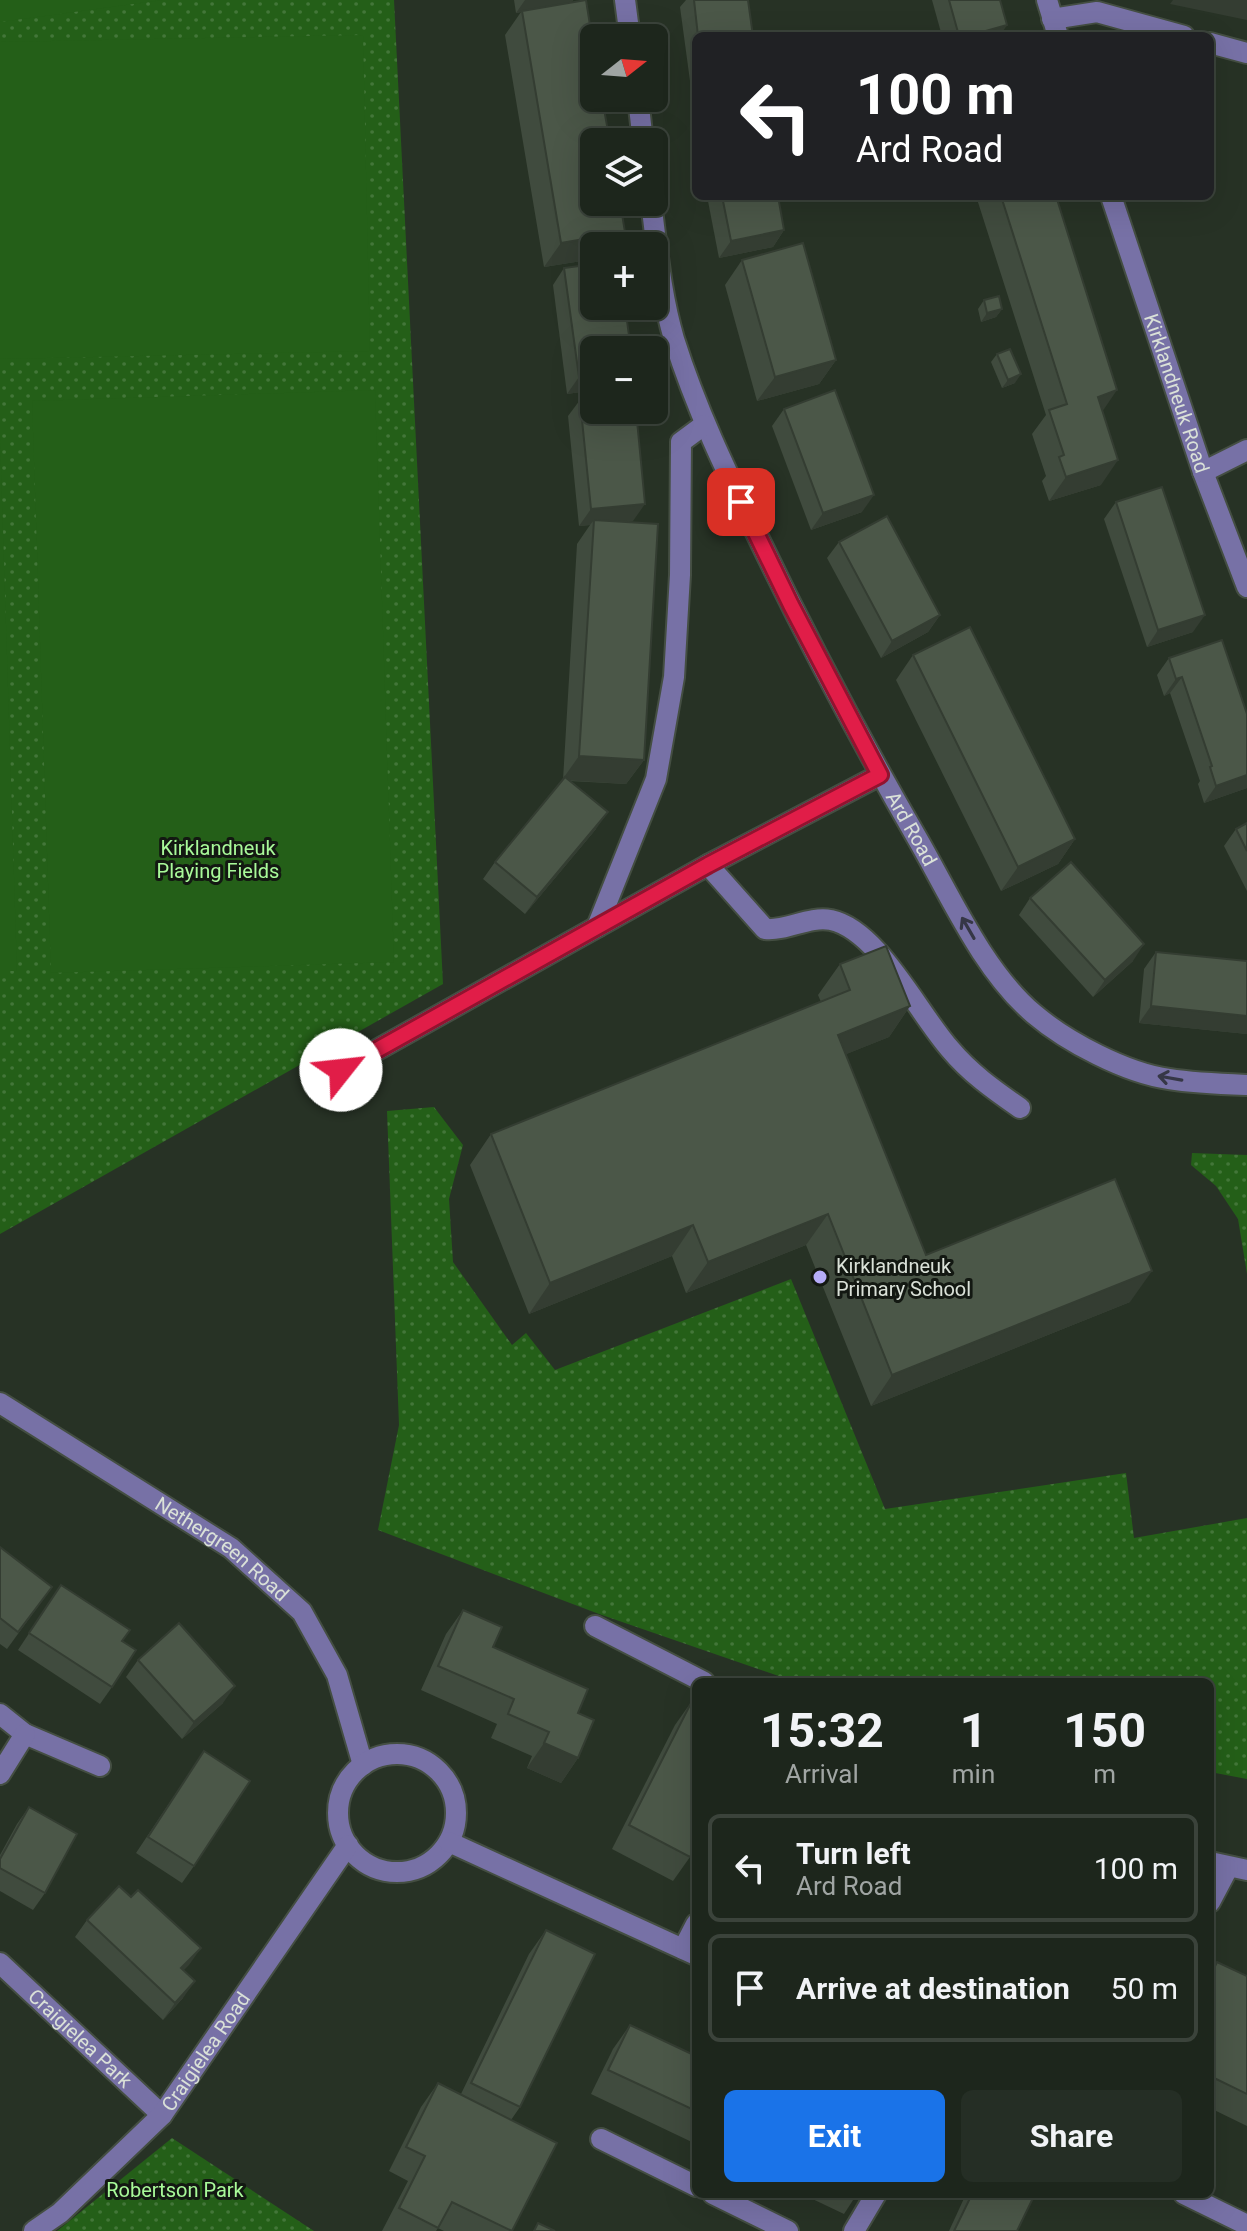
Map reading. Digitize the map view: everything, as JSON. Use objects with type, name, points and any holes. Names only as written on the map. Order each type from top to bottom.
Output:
[{"type":"street","points":[[625,0],[628,24]]},
{"type":"street","points":[[1052,18],[1097,12],[1170,32]]},
{"type":"street","points":[[1214,44],[1247,53]]},
{"type":"street","name":"Kirklandneuk Road","points":[[1112,200],[1203,472],[1247,587]]},
{"type":"street","name":"Ard Road","points":[[653,216],[661,283],[673,337],[704,425],[791,605],[880,775],[981,949],[1033,1013],[1065,1036],[1113,1061],[1166,1079],[1247,1085]]},
{"type":"street","points":[[597,927],[656,779],[674,677],[680,575],[681,442],[704,425]]},
{"type":"street","points":[[1203,472],[1247,450]]},
{"type":"street","points":[[341,1070],[708,865],[880,775]]},
{"type":"street","points":[[708,865],[765,929],[774,930],[804,920],[833,920],[851,928],[869,942],[952,1052],[983,1083],[1020,1108]]},
{"type":"street","name":"Nethergreen Road","points":[[0,1403],[231,1548],[302,1612],[337,1675],[363,1765]]},
{"type":"street","points":[[595,1626],[696,1678]]},
{"type":"street","points":[[0,1714],[25,1734],[100,1766]]},
{"type":"street","points":[[0,1774],[25,1734]]},
{"type":"street","points":[[400,1754],[419,1758],[436,1769],[449,1784],[456,1803],[455,1823],[449,1842],[436,1857],[419,1868],[399,1872],[371,1865],[348,1845],[338,1811],[341,1794],[350,1777],[363,1765],[381,1756],[400,1754]]},
{"type":"street","points":[[449,1842],[690,1952]]},
{"type":"street","name":"Craigielea Road","points":[[34,2231],[60,2213],[162,2115],[348,1845]]},
{"type":"street","points":[[1214,1894],[1228,1867]]},
{"type":"street","name":"Craigielea Park","points":[[0,1963],[162,2115]]},
{"type":"street","points":[[601,2139],[692,2184]]},
{"type":"street","points":[[721,2198],[788,2231]]},
{"type":"street","points":[[854,2231],[874,2198]]},
{"type":"street","points":[[1192,2198],[1247,2225]]},
{"type":"green space","name":"Kirklandneuk Playing Fields","points":[[0,0],[394,0],[443,984],[0,1234]]},
{"type":"green space","points":[[0,0],[163,0],[0,22]]},
{"type":"green space","points":[[363,35],[370,351],[0,359],[0,42]]},
{"type":"green space","points":[[375,390],[394,962],[51,973],[32,401]]},
{"type":"green space","points":[[0,435],[17,971],[0,971]]},
{"type":"green space","points":[[434,1107],[463,1145],[449,1199],[453,1262],[512,1345],[526,1333],[555,1370],[791,1279],[885,1509],[1126,1473],[1134,1538],[1247,1518],[1247,1779],[1214,1773],[1214,1678],[784,1678],[599,1614],[378,1530],[399,1425],[387,1111]]},
{"type":"green space","points":[[1192,1153],[1247,1155],[1247,1274],[1238,1219],[1216,1186],[1191,1165]]},
{"type":"green space","name":"Robertson Park","points":[[172,2138],[314,2231],[57,2231]]},
{"type":"building","points":[[586,0],[590,24],[580,24],[580,112],[605,112],[607,128],[580,128],[580,216],[622,216],[625,232],[580,232],[580,240],[561,243],[522,11]]},
{"type":"building","points":[[694,0],[748,0],[752,32],[698,32]]},
{"type":"building","points":[[949,0],[1000,0],[1007,25],[982,32],[958,32]]},
{"type":"building","points":[[723,200],[779,200],[784,230],[731,241]]},
{"type":"building","points":[[1002,200],[1057,200],[1117,390],[1098,397],[1118,460],[1066,477],[1059,457],[1064,455],[1049,410],[1067,404]]},
{"type":"building","points":[[803,243],[836,360],[775,377],[742,260]]},
{"type":"building","points":[[580,266],[580,320],[627,320],[629,336],[580,336],[580,377],[579,377],[564,268]]},
{"type":"building","points":[[999,296],[1002,309],[987,313],[984,300]]},
{"type":"building","points":[[1010,349],[1021,374],[1008,380],[997,354]]},
{"type":"building","points":[[835,390],[874,495],[823,513],[784,409]]},
{"type":"building","points":[[582,424],[637,424],[645,504],[591,509]]},
{"type":"building","points":[[1162,487],[1205,615],[1158,630],[1116,502]]},
{"type":"building","points":[[887,516],[940,615],[892,641],[839,542]]},
{"type":"building","points":[[594,520],[658,524],[644,760],[579,756]]},
{"type":"building","points":[[970,627],[1075,839],[1018,867],[913,655]]},
{"type":"building","points":[[1222,640],[1247,714],[1247,775],[1216,786],[1182,677],[1176,679],[1169,658]]},
{"type":"building","points":[[565,777],[608,812],[537,897],[495,862]]},
{"type":"building","points":[[1247,823],[1247,851],[1236,829]]},
{"type":"building","points":[[1071,862],[1144,944],[1105,980],[1030,898]]},
{"type":"building","points":[[886,946],[910,1006],[838,1035],[926,1255],[1115,1179],[1152,1271],[892,1375],[828,1214],[708,1262],[693,1225],[550,1283],[491,1134],[850,990],[840,964]]},
{"type":"building","points":[[1156,952],[1247,961],[1247,1016],[1151,1006]]},
{"type":"building","points":[[0,1547],[52,1587],[18,1632],[0,1618]]},
{"type":"building","points":[[61,1585],[130,1630],[122,1641],[136,1650],[112,1687],[29,1633]]},
{"type":"building","points":[[463,1610],[502,1627],[493,1647],[588,1689],[578,1713],[594,1720],[578,1758],[544,1743],[549,1732],[508,1714],[514,1699],[438,1666]]},
{"type":"building","points":[[179,1623],[235,1686],[194,1722],[138,1660]]},
{"type":"building","points":[[692,1701],[692,1853],[690,1857],[629,1825]]},
{"type":"building","points":[[204,1751],[250,1781],[194,1866],[148,1837]]},
{"type":"building","points":[[29,1807],[77,1834],[45,1893],[0,1868],[0,1859]]},
{"type":"building","points":[[119,1886],[131,1897],[138,1890],[201,1948],[181,1968],[195,1981],[175,2003],[87,1920]]},
{"type":"building","points":[[546,1930],[595,1954],[520,2107],[471,2083]]},
{"type":"building","points":[[1217,1962],[1247,1976],[1247,2094],[1214,2078],[1214,1968]]},
{"type":"building","points":[[630,2025],[692,2054],[692,2109],[608,2070]]},
{"type":"building","points":[[438,2083],[557,2143],[512,2231],[452,2202],[438,2228],[399,2208],[425,2156],[406,2147]]},
{"type":"building","points":[[970,2198],[1033,2198],[1017,2231],[954,2231]]},
{"type":"building","points":[[538,2223],[555,2231],[534,2231]]},
{"type":"place","name":"Kirklandneuk Primary School","points":[[820,1277]]},
{"type":"route","points":[[341,1070],[708,865],[880,775],[741,502]]}]
